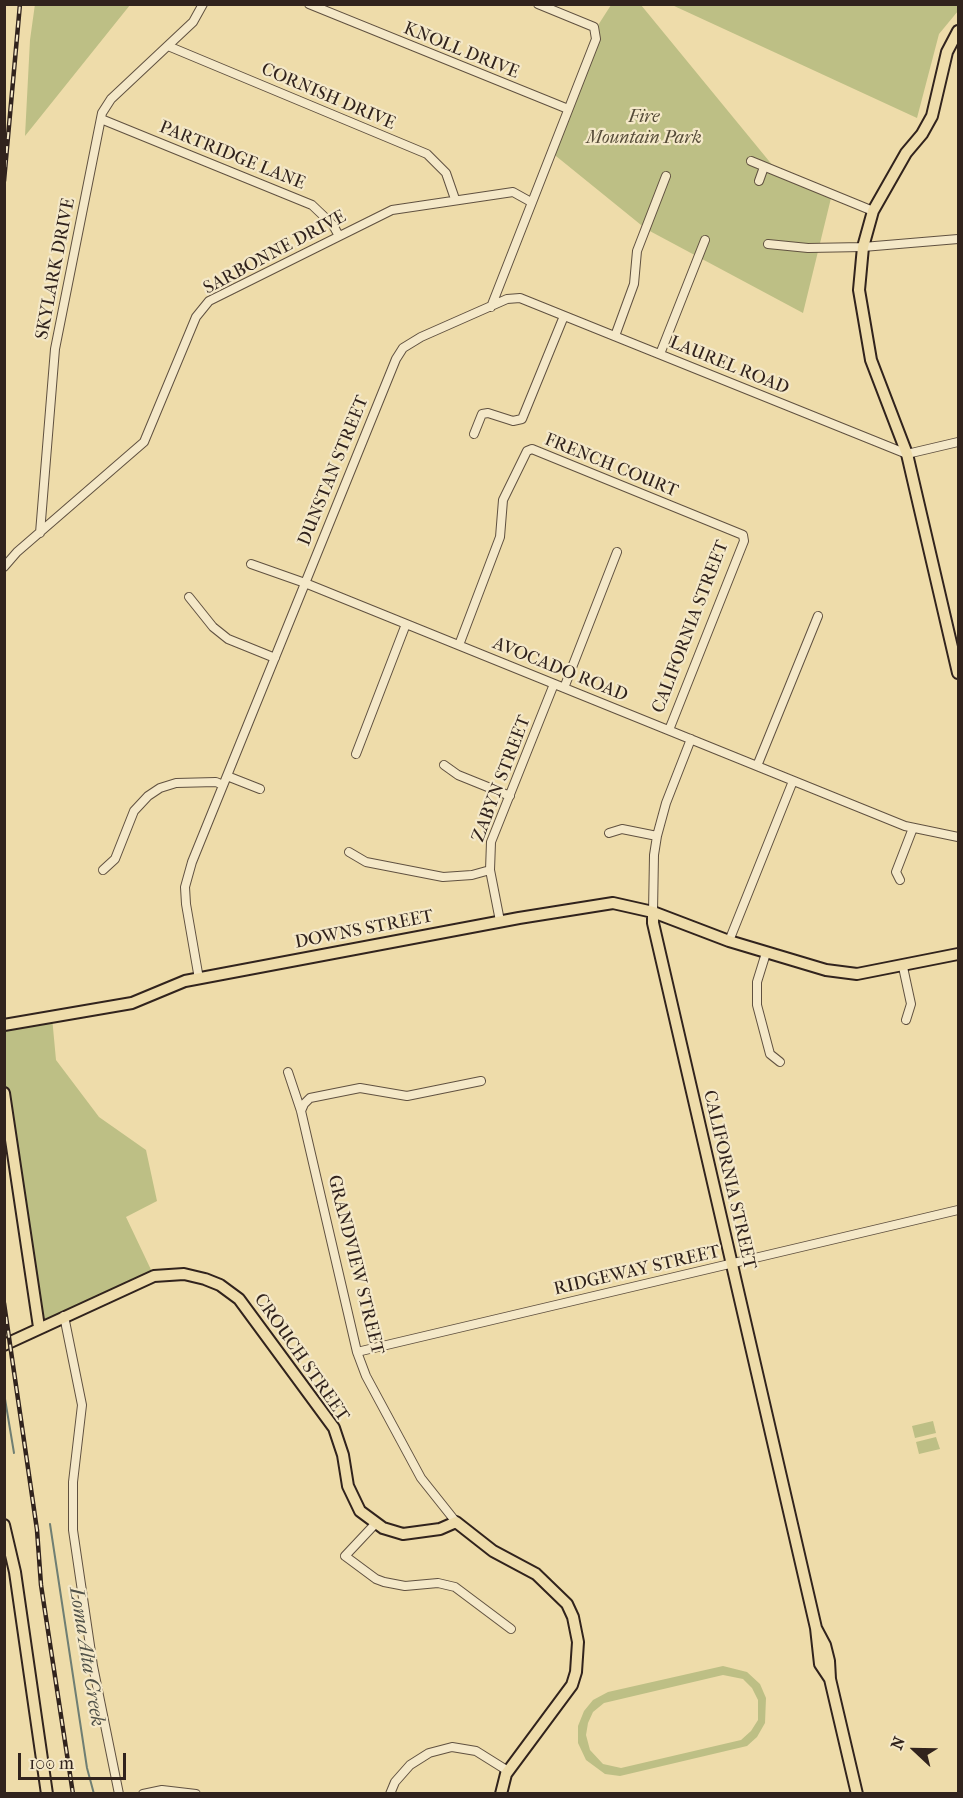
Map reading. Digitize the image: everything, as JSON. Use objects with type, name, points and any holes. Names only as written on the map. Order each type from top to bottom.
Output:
[{"type":"main road","points":[[958,31],[947,52],[932,116],[894,172],[873,211],[863,247],[859,290],[864,334],[871,360],[907,454],[958,673]]},
{"type":"main road","name":"DOWNS STREET","points":[[4,1024],[132,1003],[185,981],[500,921],[613,903],[653,912],[729,941],[826,970],[857,974],[903,967],[958,954]]},
{"type":"main road","name":"CALIFORNIA STREET","points":[[653,912],[653,923],[732,1265],[816,1628],[825,1645],[830,1679],[857,1794]]},
{"type":"main road","points":[[4,1093],[39,1328]]},
{"type":"main road","name":"CROUCH STREET","points":[[4,1345],[154,1276],[184,1274],[220,1285],[248,1308],[325,1413],[334,1428],[343,1455],[348,1486],[360,1511],[376,1523],[411,1535],[440,1529],[456,1522]]},
{"type":"main road","name":"GRANDVIEW STREET","points":[[456,1522],[493,1551],[536,1574],[549,1584],[567,1604],[573,1617],[578,1642],[576,1672],[572,1685],[508,1771],[501,1794]]},
{"type":"main road","points":[[4,1525],[47,1794]]},
{"type":"street","name":"SKYLARK DRIVE","points":[[40,532],[55,349],[101,119],[111,99],[193,22],[202,4]]},
{"type":"street","name":"KNOLL DRIVE","points":[[309,4],[568,109]]},
{"type":"street","points":[[490,307],[596,39],[594,27],[538,4]]},
{"type":"street","name":"CORNISH DRIVE","points":[[168,46],[427,154],[446,173],[454,199]]},
{"type":"street","name":"PARTRIDGE LANE","points":[[101,119],[312,205],[333,225],[339,236]]},
{"type":"street","points":[[751,161],[873,211]]},
{"type":"street","points":[[759,181],[764,167]]},
{"type":"street","points":[[615,336],[634,284],[637,250],[666,176]]},
{"type":"street","name":"SARBONNE DRIVE","points":[[40,532],[144,442],[196,317],[209,301],[392,210],[513,192],[531,202]]},
{"type":"street","points":[[768,244],[808,248],[863,247],[958,239]]},
{"type":"street","points":[[660,354],[705,240]]},
{"type":"street","name":"LAUREL ROAD","points":[[490,307],[507,299],[520,298],[907,454]]},
{"type":"street","name":"DUNSTAN STREET","points":[[199,979],[185,887],[192,862],[396,359],[403,348],[421,336],[490,307]]},
{"type":"street","points":[[474,434],[482,414],[488,413],[513,421],[522,419],[564,315]]},
{"type":"street","points":[[907,454],[958,442]]},
{"type":"street","name":"FRENCH COURT","points":[[459,645],[500,537],[503,500],[527,451],[532,450],[743,535]]},
{"type":"street","points":[[4,567],[40,532]]},
{"type":"street","name":"CALIFORNIA STREET","points":[[669,730],[744,541],[743,535]]},
{"type":"street","points":[[564,688],[616,552]]},
{"type":"street","name":"AVOCADO ROAD","points":[[251,564],[305,583],[913,828],[958,837]]},
{"type":"street","points":[[189,597],[213,627],[228,639],[275,658]]},
{"type":"street","points":[[757,766],[818,616]]},
{"type":"street","points":[[356,754],[406,624]]},
{"type":"street","name":"ZABYN STREET","points":[[500,921],[490,870],[491,842],[554,684]]},
{"type":"street","name":"CALIFORNIA STREET","points":[[653,912],[654,855],[657,836],[666,803],[692,740]]},
{"type":"street","points":[[444,765],[458,775],[510,796]]},
{"type":"street","points":[[227,776],[260,789]]},
{"type":"street","points":[[729,941],[793,781]]},
{"type":"street","points":[[104,870],[116,859],[134,811],[148,796],[160,788],[176,783],[216,782],[223,785]]},
{"type":"street","points":[[900,880],[896,872],[913,828]]},
{"type":"street","points":[[609,833],[622,829],[657,836]]},
{"type":"street","points":[[349,852],[366,862],[443,877],[472,876],[490,870]]},
{"type":"street","points":[[766,953],[757,982],[757,1005],[770,1054],[780,1062]]},
{"type":"street","points":[[903,967],[911,1004],[906,1020]]},
{"type":"street","name":"GRANDVIEW STREET","points":[[288,1072],[301,1111],[357,1352],[366,1376],[421,1478],[456,1522]]},
{"type":"street","points":[[301,1111],[310,1098],[360,1088],[407,1096],[481,1081]]},
{"type":"street","name":"RIDGEWAY STREET","points":[[357,1352],[958,1210]]},
{"type":"street","points":[[64,1316],[82,1405],[73,1482],[73,1530],[93,1666],[119,1794]]},
{"type":"street","points":[[376,1523],[345,1556],[376,1579],[384,1582],[405,1586],[438,1583],[455,1587],[511,1629]]},
{"type":"street","points":[[390,1794],[395,1782],[410,1764],[429,1753],[452,1747],[476,1751],[508,1771]]},
{"type":"street","points":[[143,1794],[162,1790],[196,1794]]},
{"type":"green space","points":[[35,4],[130,5],[25,136],[30,40]]},
{"type":"green space","points":[[958,4],[958,11],[939,34],[917,118],[672,5]]},
{"type":"green space","name":"Fire Mountain Park","points":[[611,5],[641,5],[778,172],[832,194],[803,313],[646,229],[551,152],[595,30]]},
{"type":"green space","points":[[52,1017],[56,1060],[99,1117],[146,1150],[157,1201],[126,1217],[154,1276],[39,1327],[5,1093],[4,1024]]},
{"type":"green space","points":[[933,1421],[936,1433],[915,1438],[912,1426]]},
{"type":"green space","points":[[936,1437],[940,1449],[919,1454],[916,1442]]},
{"type":"green space","points":[[723,1666],[747,1672],[760,1684],[766,1698],[765,1723],[757,1737],[747,1746],[620,1776],[605,1774],[586,1760],[578,1743],[578,1726],[584,1711],[593,1700],[608,1692]],"holes":[[[723,1675],[743,1679],[752,1688],[758,1700],[758,1720],[741,1740],[621,1768],[603,1764],[590,1750],[586,1735],[588,1723],[593,1712],[604,1703]]]},
{"type":"waterway","name":"Loma Alta Creek","points":[[4,9],[5,4]]},
{"type":"waterway","name":"Loma Alta Creek","points":[[4,1393],[14,1453]]},
{"type":"waterway","name":"Loma Alta Creek","points":[[50,1524],[87,1768],[94,1794]]},
{"type":"railway","points":[[4,181],[20,4]]},
{"type":"railway","points":[[4,1303],[37,1530],[41,1585],[73,1794]]}]
